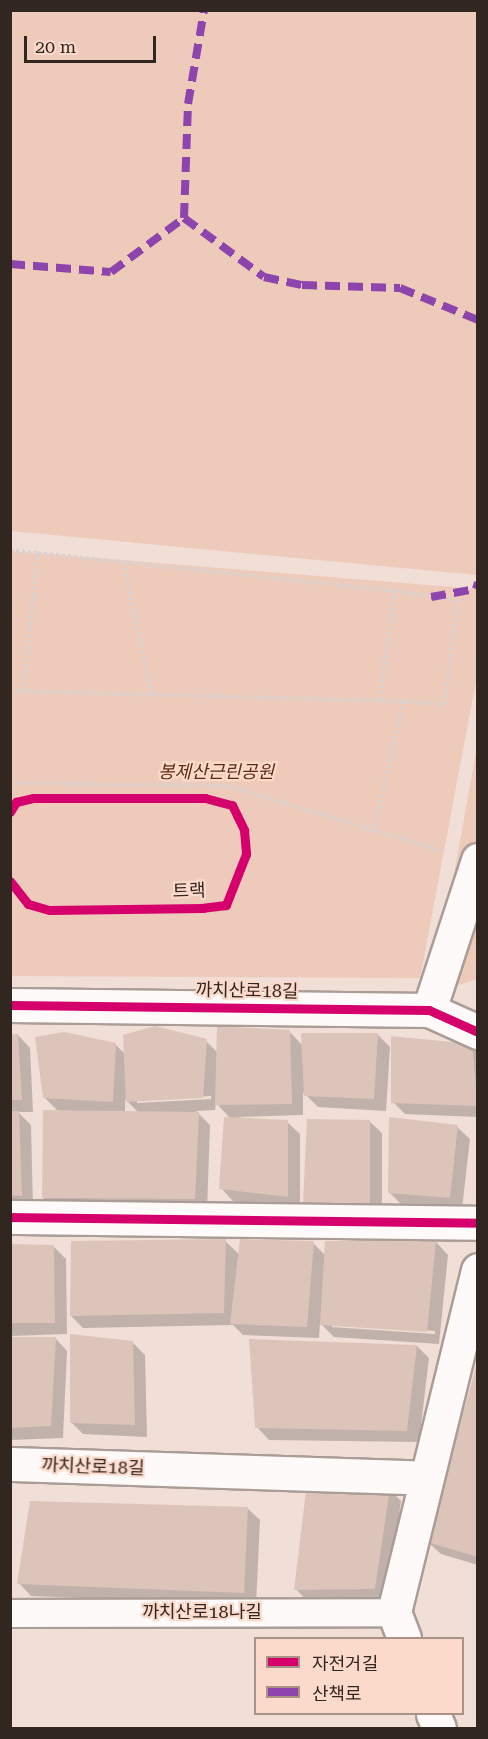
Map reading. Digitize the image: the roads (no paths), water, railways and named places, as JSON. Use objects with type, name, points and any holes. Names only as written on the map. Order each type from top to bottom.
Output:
[{"type":"street","points":[[429,1010],[477,860]]},
{"type":"street","name":"까치산로18길","points":[[10,1005],[429,1010],[477,1032]]},
{"type":"street","points":[[10,1217],[477,1223]]},
{"type":"street","name":"까치산로18나길","points":[[399,1625],[426,1478],[477,1270]]},
{"type":"street","name":"까치산로18길","points":[[10,1464],[426,1478]]},
{"type":"lane","name":"까치산로18나길","points":[[10,1613],[399,1625]]},
{"type":"park label","name":"봉제산근린공원","points":[[216,772]]}]
